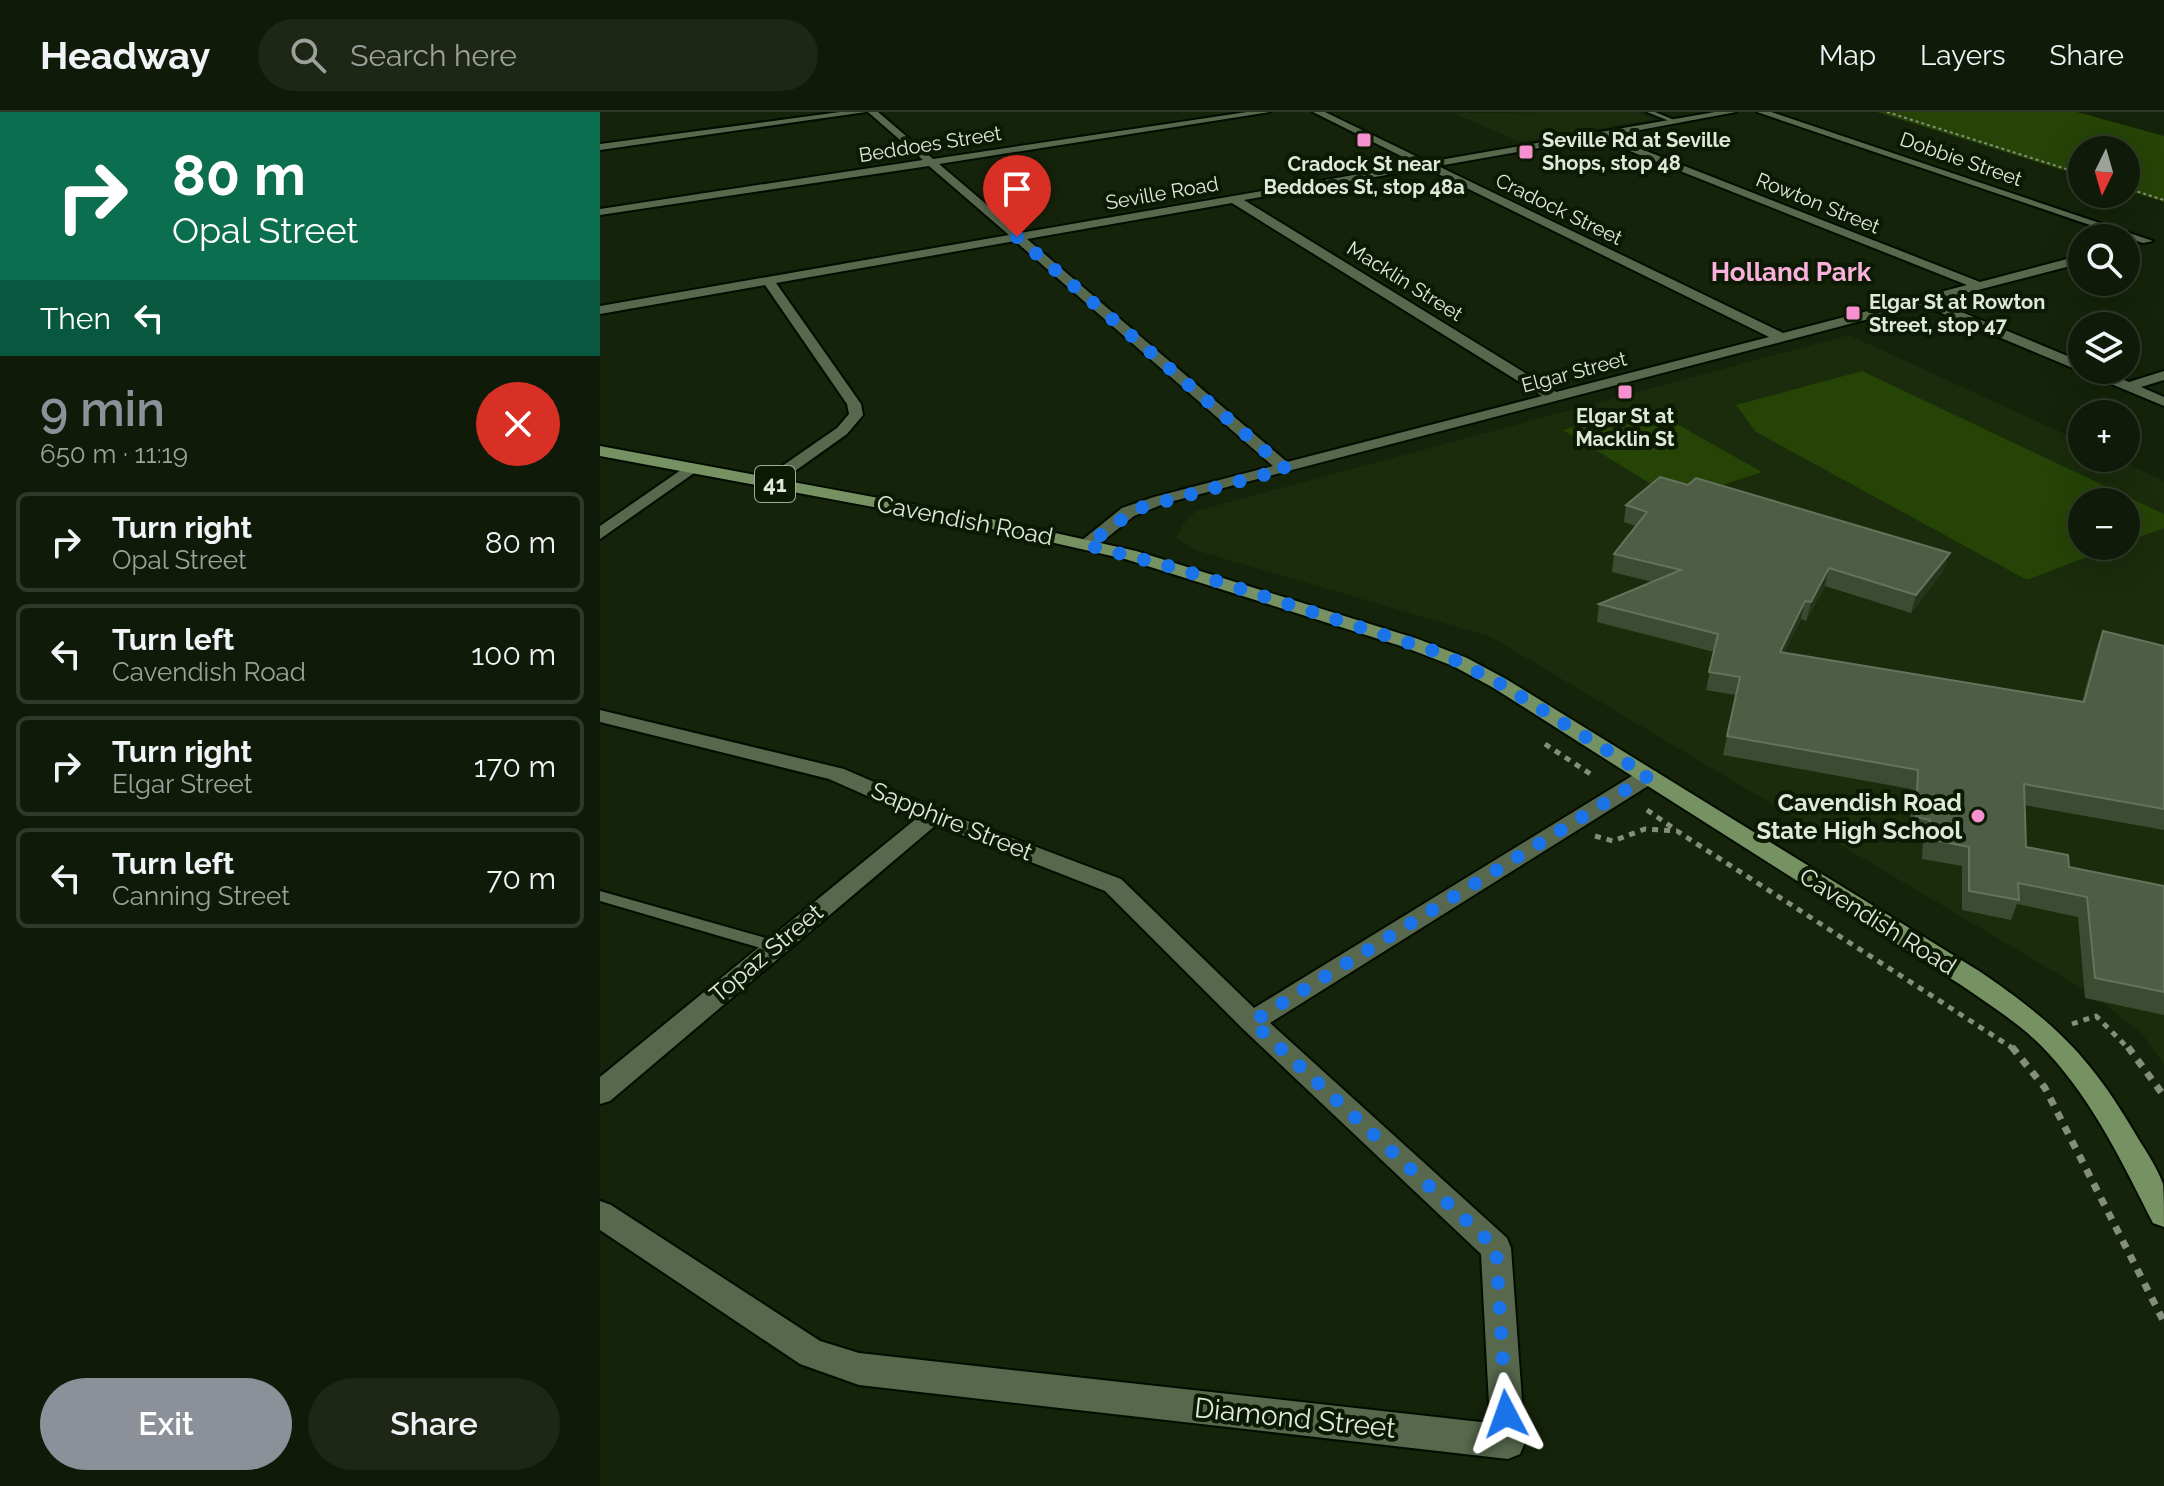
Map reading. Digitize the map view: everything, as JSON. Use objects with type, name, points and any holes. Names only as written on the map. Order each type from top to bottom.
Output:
[{"type":"main road","name":"Cavendish Road","points":[[600,451],[1087,545],[1202,576],[1443,654],[1499,683],[1970,978],[2028,1019],[2056,1044],[2094,1090],[2164,1214]]},
{"type":"street","points":[[600,147],[861,112]]},
{"type":"street","points":[[873,112],[1286,469]]},
{"type":"street","name":"Beddoes Street","points":[[600,212],[1265,112]]},
{"type":"street","name":"Cradock Street","points":[[1318,112],[1784,339]]},
{"type":"street","name":"Seville Road","points":[[600,310],[1731,112]]},
{"type":"street","name":"Dobbie Street","points":[[1762,112],[2147,241]]},
{"type":"street","name":"Rowton Street","points":[[1598,135],[1980,286]]},
{"type":"street","name":"Macklin Street","points":[[1234,199],[1555,398]]},
{"type":"street","points":[[2140,243],[2164,237]]},
{"type":"street","name":"Elgar Street","points":[[1087,545],[1136,509],[2068,263]]},
{"type":"street","points":[[768,483],[842,431],[856,415],[854,404],[769,281]]},
{"type":"street","points":[[1926,302],[2068,361]]},
{"type":"street","points":[[2128,387],[2164,375]]},
{"type":"street","points":[[2121,384],[2164,402]]},
{"type":"street","points":[[600,534],[691,468]]},
{"type":"street","name":"Sapphire Street","points":[[600,716],[836,774],[933,816],[1113,885],[1252,1022]]},
{"type":"street","points":[[1252,1022],[1648,776]]},
{"type":"street","name":"Topaz Street","points":[[600,1093],[933,816]]},
{"type":"street","name":"Diamond Street","points":[[600,1214],[811,1353],[859,1369],[1508,1442],[1496,1248],[1252,1022]]},
{"type":"lane","points":[[1652,112],[1676,122]]},
{"type":"lane","points":[[600,896],[774,946]]},
{"type":"path","points":[[1887,112],[2068,170]]},
{"type":"path","points":[[2140,192],[2164,200]]},
{"type":"path","points":[[1540,740],[1592,775]]},
{"type":"path","points":[[1647,810],[2013,1048],[2045,1088],[2164,1322]]},
{"type":"path","points":[[1574,822],[1608,841],[1645,829],[1677,831]]},
{"type":"path","points":[[2078,1022],[2096,1016],[2127,1046],[2164,1096]]},
{"type":"shaded area","points":[[1636,112],[1654,119],[1521,142],[1452,113]]},
{"type":"shaded area","name":"Cavendish Road State High School","points":[[1849,335],[2068,436],[2068,472],[2140,470],[2164,481],[2164,1065],[2142,1034],[2093,995],[1491,637],[1195,550],[1177,538],[1182,525],[1196,511]]},
{"type":"green space","points":[[1877,112],[2077,112],[2164,136],[2164,202],[2140,194],[2140,136],[2068,136],[2068,172]]},
{"type":"green space","points":[[1862,371],[2068,469],[2068,472],[2075,472],[2109,488],[2068,488],[2068,560],[2079,560],[2027,580],[1756,432],[1736,405]]},
{"type":"green space","points":[[1645,406],[1762,472],[1677,500],[1563,430]]},
{"type":"green space","points":[[2140,503],[2164,514],[2164,528],[2140,537]]},
{"type":"building","points":[[1660,477],[1688,485],[1696,478],[1950,553],[1916,595],[1829,568],[1811,602],[1805,601],[1780,652],[2084,702],[2103,631],[2164,646],[2164,809],[2024,784],[2026,847],[2068,855],[2069,867],[2164,886],[2164,992],[2095,978],[2087,897],[2018,883],[2019,900],[1969,891],[1969,847],[1929,839],[1930,820],[1916,817],[1918,770],[1727,736],[1740,677],[1709,672],[1718,634],[1599,604],[1681,570],[1614,554],[1647,512],[1626,505]]},
{"type":"place","name":"Cradock St near Beddoes St, stop 48a","points":[[1364,140]]},
{"type":"place","name":"Seville Rd at Seville Shops, stop 48","points":[[1526,152]]},
{"type":"place","name":"Elgar St at Rowton Street, stop 47","points":[[1853,313]]},
{"type":"place","name":"Elgar St at Macklin St","points":[[1625,392]]},
{"type":"place","name":"Cavendish Road State High School","points":[[1978,816]]},
{"type":"district","name":"Holland Park","points":[[1791,272]]},
{"type":"route","points":[[1017,237],[1286,469],[1160,500],[1128,512],[1087,545],[1176,568],[1443,654],[1499,683],[1648,776],[1252,1022],[1496,1248],[1506,1414]]}]
